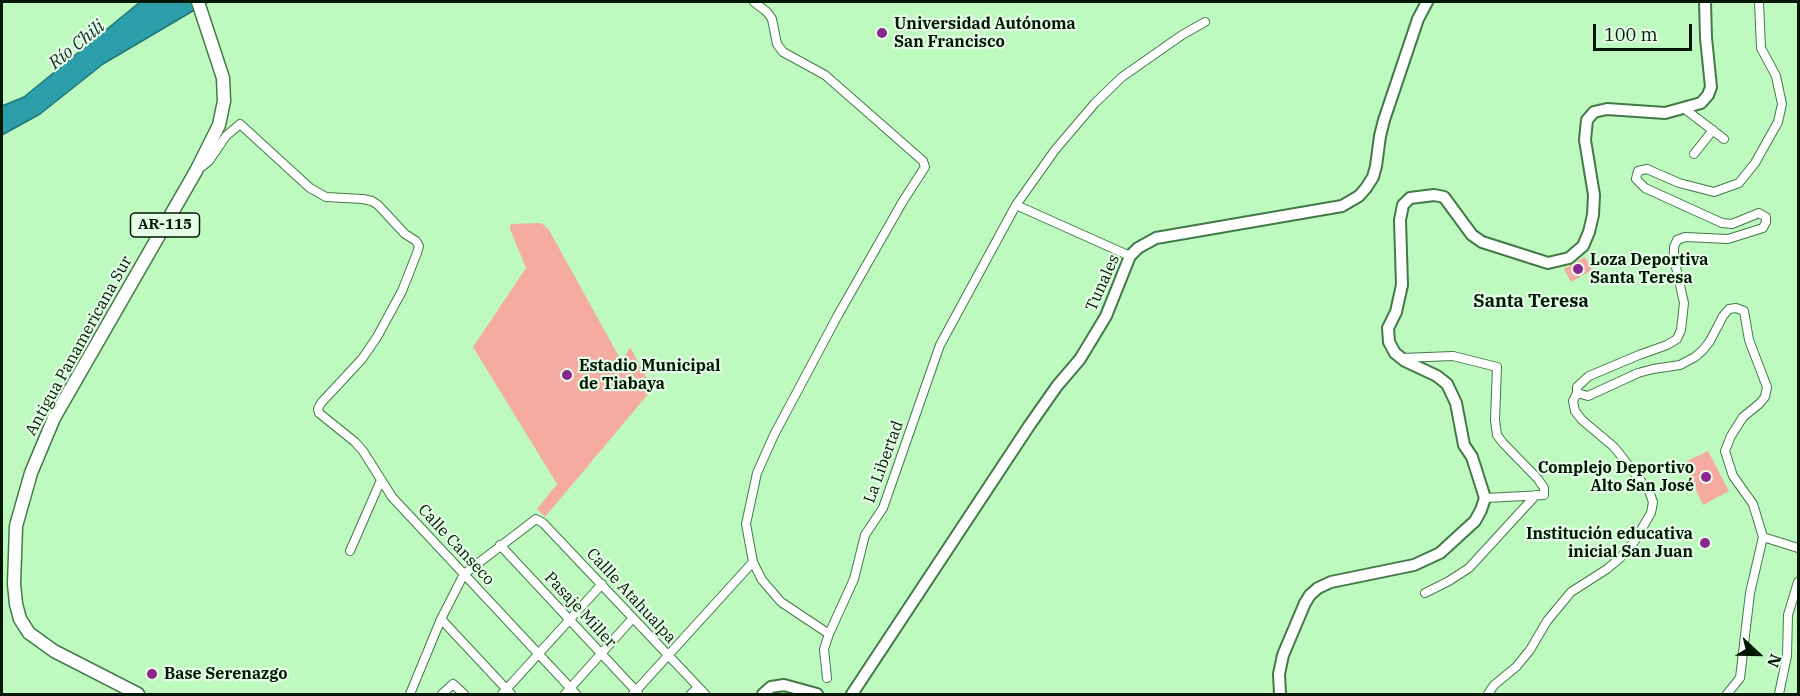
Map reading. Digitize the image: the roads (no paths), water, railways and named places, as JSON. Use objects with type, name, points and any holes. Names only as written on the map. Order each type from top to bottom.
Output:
[{"type":"main road","name":"Antigua Panamericana Sur","points":[[138,694],[54,651],[29,633],[20,619],[16,604],[14,584],[16,526],[31,473],[54,418],[196,171],[219,125],[224,101],[223,78],[198,2]]},
{"type":"street","points":[[754,2],[772,19],[777,44],[783,52],[825,75],[922,161],[925,167],[844,305],[774,435],[757,472],[747,514],[746,535],[753,562],[762,580],[781,602],[829,634]]},
{"type":"street","name":"Tunales","points":[[852,694],[1029,426],[1057,386],[1080,359],[1106,316],[1130,256],[1146,242],[1156,238],[1342,206],[1359,196],[1373,177],[1377,166],[1384,120],[1418,19],[1427,2]]},
{"type":"street","points":[[1280,694],[1279,674],[1283,655],[1310,595],[1331,582],[1414,565],[1440,553],[1474,521],[1485,498],[1472,457],[1464,445],[1456,403],[1447,384],[1437,376],[1400,358],[1389,342],[1388,328],[1396,312],[1402,285],[1400,220],[1404,205],[1410,198],[1434,195],[1444,197],[1472,235],[1492,247],[1548,263],[1569,258],[1583,246],[1593,216],[1594,195],[1585,140],[1587,120],[1594,112],[1607,109],[1651,114],[1685,109],[1701,103],[1711,87],[1705,2]]},
{"type":"street","points":[[1488,694],[1494,685],[1530,650],[1547,621],[1571,592],[1620,558],[1634,542],[1651,513],[1653,502],[1649,491],[1614,447],[1582,420],[1575,411],[1573,401],[1577,387],[1589,376],[1677,339],[1681,330],[1684,303],[1674,258],[1674,247],[1677,240],[1685,237],[1728,240],[1762,228],[1766,222],[1766,217],[1759,213],[1732,224],[1722,223],[1645,188],[1636,179],[1638,171],[1647,169],[1679,183],[1714,192],[1739,183],[1755,163],[1778,122],[1782,104],[1776,76],[1761,48],[1759,2]]},
{"type":"street","name":"La Libertad","points":[[826,678],[824,649],[829,634],[854,579],[865,535],[883,508],[940,345],[1016,205],[1055,150],[1095,103],[1122,77],[1205,22]]},
{"type":"street","points":[[1685,109],[1724,139]]},
{"type":"street","name":"Calle Canseco","points":[[196,171],[209,161],[226,136],[240,124],[310,188],[326,198],[363,198],[372,201],[419,246],[402,291],[377,337],[362,359],[321,403],[318,409],[319,414],[355,442],[392,497],[538,654],[570,692]]},
{"type":"street","points":[[1694,154],[1713,130]]},
{"type":"street","points":[[1016,205],[1130,256]]},
{"type":"street","points":[[1577,393],[1588,396],[1638,374],[1680,365],[1703,350],[1729,309],[1736,308],[1744,311],[1749,339],[1767,387],[1765,397],[1743,417],[1731,436],[1725,452],[1733,476],[1753,504],[1764,537],[1750,593],[1740,678],[1727,694]]},
{"type":"street","points":[[1400,358],[1453,356],[1497,367],[1495,420],[1497,435],[1538,479],[1544,488],[1544,495],[1485,498]]},
{"type":"street","points":[[350,551],[381,480]]},
{"type":"street","points":[[1425,593],[1469,568],[1536,495]]},
{"type":"street","name":"Callle Atahualpa","points":[[500,545],[536,519],[543,523],[705,694]]},
{"type":"street","points":[[1764,537],[1798,548]]},
{"type":"street","points":[[410,694],[441,619],[464,574],[500,545]]},
{"type":"street","name":"Pasaje Miller","points":[[500,545],[636,693]]},
{"type":"street","points":[[636,693],[753,562]]},
{"type":"street","points":[[1779,694],[1787,656],[1788,615],[1798,582]]},
{"type":"street","points":[[441,619],[507,693],[538,654],[602,584]]},
{"type":"street","points":[[570,692],[633,618]]},
{"type":"street","points":[[442,694],[453,684],[464,694]]},
{"type":"street","points":[[763,694],[771,687],[784,685],[818,694]]},
{"type":"street","points":[[691,694],[698,687]]},
{"type":"water","points":[[140,2],[208,2],[103,64],[40,114],[2,135],[2,106],[24,97]]},
{"type":"place","name":"Universidad Autónoma San Francisco","points":[[882,33]]},
{"type":"place","name":"Loza Deportiva Santa Teresa","points":[[1578,269]]},
{"type":"place","name":"Estadio Municipal de Tiabaya","points":[[567,375]]},
{"type":"place","name":"Complejo Deportivo Alto San José","points":[[1706,477]]},
{"type":"place","name":"Institución educativa inicial San Juan","points":[[1705,543]]},
{"type":"place","name":"Base Serenazgo","points":[[152,674]]},
{"type":"district","name":"Santa Teresa","points":[[1531,302]]},
{"type":"water label","name":"Río Chili","points":[[77,45]]}]
